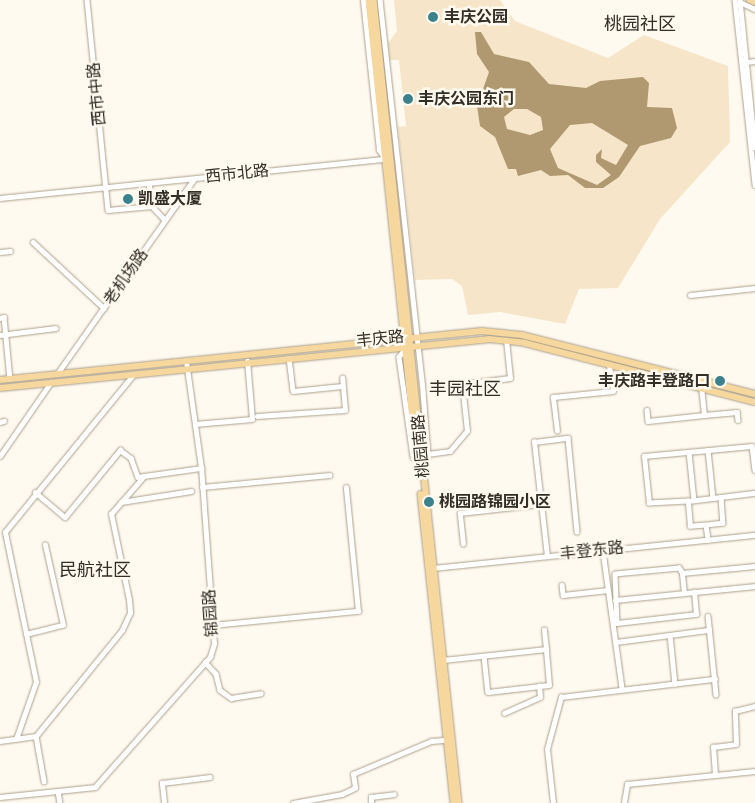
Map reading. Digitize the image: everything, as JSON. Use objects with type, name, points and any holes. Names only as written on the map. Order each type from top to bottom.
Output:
[{"type":"main road","name":"桃园南路","points":[[369,0],[406,337]]},
{"type":"main road","name":"桃园南路","points":[[374,0],[406,346],[420,460],[454,803]]},
{"type":"main road","points":[[750,0],[755,2]]},
{"type":"main road","name":"丰庆路","points":[[0,388],[134,374],[187,364],[406,337],[506,332],[755,394]]},
{"type":"main road","name":"丰庆路","points":[[0,380],[57,374],[247,361],[418,344],[506,340],[755,402]]},
{"type":"main road","name":"桃园南路","points":[[431,568],[459,803]]},
{"type":"street","name":"西市中路","points":[[87,0],[108,210],[152,206]]},
{"type":"street","points":[[363,0],[379,150],[385,159]]},
{"type":"street","points":[[380,0],[418,336],[428,454]]},
{"type":"street","points":[[737,1],[755,9]]},
{"type":"street","points":[[737,1],[755,147]]},
{"type":"street","points":[[737,1],[755,185]]},
{"type":"street","points":[[746,62],[755,61]]},
{"type":"street","name":"西市北路","points":[[0,198],[385,159]]},
{"type":"street","name":"老机场路","points":[[57,374],[194,179]]},
{"type":"street","points":[[149,183],[152,206],[166,220]]},
{"type":"street","points":[[33,242],[104,308]]},
{"type":"street","points":[[0,252],[10,251]]},
{"type":"street","points":[[690,295],[755,288]]},
{"type":"street","points":[[0,318],[4,317],[3,334],[10,379]]},
{"type":"street","points":[[3,334],[56,328]]},
{"type":"street","points":[[420,460],[428,454],[450,451],[467,431],[462,384],[510,378],[506,340]]},
{"type":"street","points":[[289,357],[293,391],[342,386]]},
{"type":"street","points":[[195,424],[252,419],[247,361]]},
{"type":"street","name":"锦园路","points":[[0,797],[95,787],[206,662],[214,644],[202,487],[187,364]]},
{"type":"street","points":[[557,431],[553,397],[613,390],[609,365]]},
{"type":"street","points":[[16,739],[36,682],[5,532],[134,374]]},
{"type":"street","points":[[257,416],[345,410],[342,378]]},
{"type":"street","points":[[0,456],[51,382]]},
{"type":"street","points":[[701,388],[704,415]]},
{"type":"street","points":[[647,410],[648,421],[737,412],[738,420]]},
{"type":"street","points":[[547,556],[534,442],[568,438],[577,532]]},
{"type":"street","points":[[755,470],[752,446],[644,456],[650,503],[688,501],[755,493]]},
{"type":"street","points":[[36,492],[65,517],[120,450],[132,458],[138,477],[200,468]]},
{"type":"street","points":[[708,450],[713,498]]},
{"type":"street","points":[[689,452],[694,500]]},
{"type":"street","points":[[202,487],[329,475]]},
{"type":"street","points":[[0,741],[36,736],[116,641],[130,613],[111,514],[144,476]]},
{"type":"street","points":[[212,625],[358,611],[346,488]]},
{"type":"street","points":[[121,502],[190,491]]},
{"type":"street","points":[[688,501],[690,526],[723,523],[721,497]]},
{"type":"street","points":[[463,544],[460,513],[541,504]]},
{"type":"street","points":[[706,525],[708,540]]},
{"type":"street","name":"丰登东路","points":[[431,568],[755,535]]},
{"type":"street","points":[[26,634],[63,625],[45,545]]},
{"type":"street","points":[[603,551],[622,688]]},
{"type":"street","points":[[682,574],[755,566]]},
{"type":"street","points":[[684,593],[682,574],[678,568],[616,574],[614,600],[617,623],[696,614],[694,592]]},
{"type":"street","points":[[562,585],[563,595],[608,590]]},
{"type":"street","points":[[614,600],[755,586]]},
{"type":"street","points":[[708,616],[716,695]]},
{"type":"street","points":[[484,656],[488,692],[549,685],[544,630]]},
{"type":"street","points":[[616,642],[709,630]]},
{"type":"street","points":[[670,635],[675,684]]},
{"type":"street","points":[[443,660],[546,649]]},
{"type":"street","points":[[206,662],[216,674],[220,690],[231,698],[261,693]]},
{"type":"street","points":[[553,803],[547,749],[561,697],[622,688],[715,679]]},
{"type":"street","points":[[504,712],[540,698],[539,686]]},
{"type":"street","points":[[715,775],[713,746],[736,744],[735,711],[755,706]]},
{"type":"street","points":[[36,736],[44,781]]},
{"type":"street","points":[[293,803],[342,794],[354,788],[353,774],[431,741],[447,740]]},
{"type":"street","points":[[624,803],[627,784],[755,771]]},
{"type":"street","points":[[164,803],[162,783],[210,777]]},
{"type":"street","points":[[58,791],[60,803]]},
{"type":"street","points":[[372,803],[371,797],[394,794]]},
{"type":"shaded area","name":"丰庆公园","points":[[394,0],[500,0],[515,21],[608,58],[644,35],[728,66],[730,142],[660,219],[618,288],[579,289],[565,324],[500,312],[468,315],[462,286],[452,279],[415,280],[398,127],[406,126],[399,60],[389,60],[388,43],[397,31]]},
{"type":"shaded area","points":[[475,32],[481,32],[494,54],[529,62],[549,84],[586,88],[600,81],[643,77],[649,83],[647,107],[672,108],[677,128],[671,138],[640,146],[619,177],[603,188],[585,188],[568,175],[550,176],[541,170],[518,176],[516,169],[508,169],[495,137],[480,126],[477,106],[489,72],[477,54]],"holes":[[[514,109],[527,109],[541,117],[543,130],[530,135],[507,129],[504,117]],[[592,123],[628,145],[616,165],[601,158],[602,149],[596,155],[596,162],[611,175],[597,185],[558,168],[550,149],[570,125]]]},
{"type":"place","name":"丰庆公园","points":[[433,17]]},
{"type":"place","name":"丰庆公园东门","points":[[408,99]]},
{"type":"place","name":"凯盛大厦","points":[[128,199]]},
{"type":"place","name":"丰庆路丰登路口","points":[[720,381]]},
{"type":"place","name":"桃园路锦园小区","points":[[429,502]]},
{"type":"district","name":"桃园社区","points":[[640,24]]},
{"type":"district","name":"丰园社区","points":[[465,389]]},
{"type":"district","name":"民航社区","points":[[95,570]]}]
